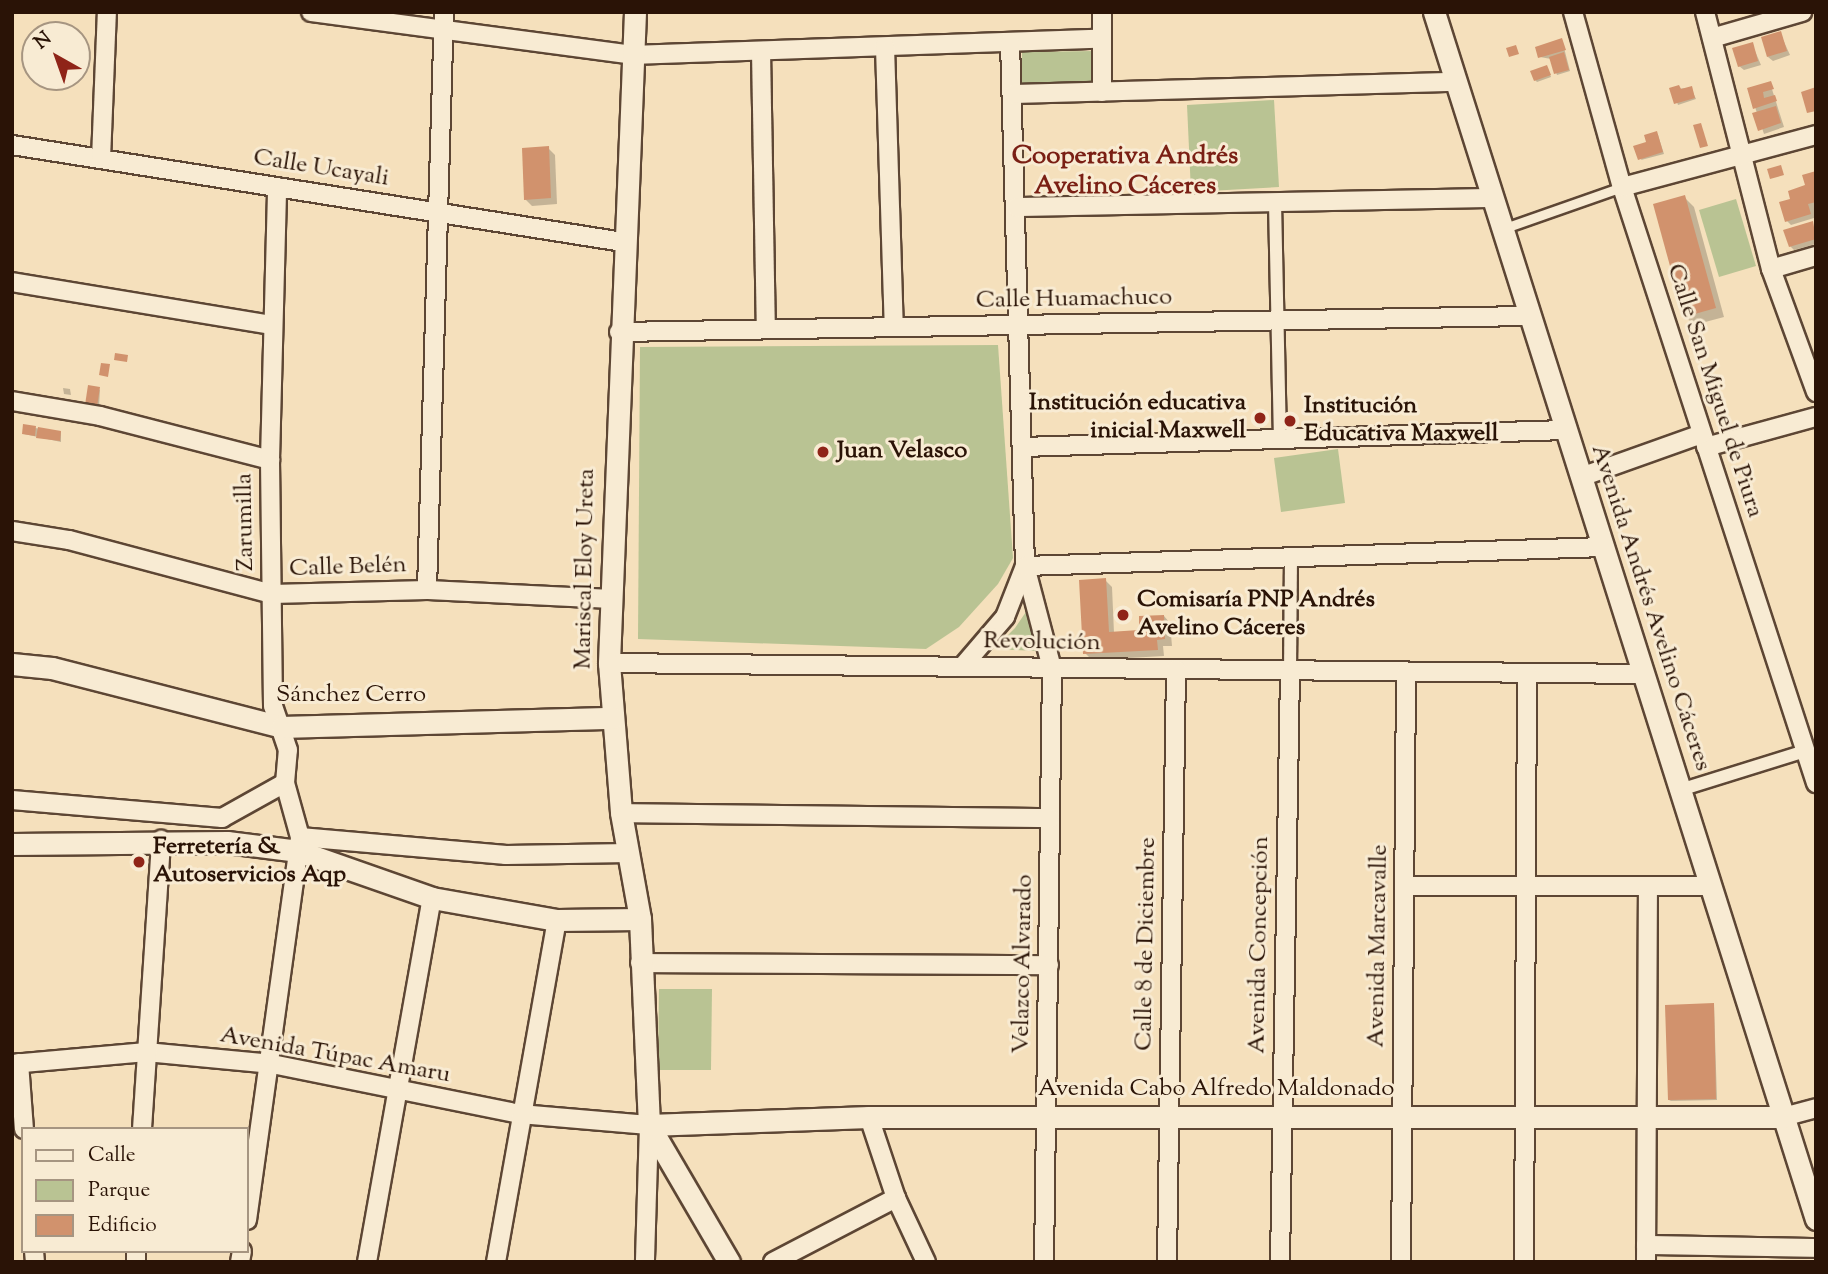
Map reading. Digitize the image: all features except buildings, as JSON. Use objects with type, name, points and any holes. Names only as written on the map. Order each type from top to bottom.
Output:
[{"type":"street","points":[[102,159],[107,12]]},
{"type":"street","points":[[311,12],[444,32],[633,55],[1102,39]]},
{"type":"street","points":[[427,590],[436,212],[444,12]]},
{"type":"street","name":"Mariscal Eloy Ureta","points":[[635,12],[622,242],[608,599],[609,663],[621,813],[640,919],[649,1125]]},
{"type":"street","points":[[1101,92],[1102,12]]},
{"type":"street","name":"Avenida Andrés Avelino Cáceres","points":[[1433,12],[1816,1219]]},
{"type":"street","name":"Calle San Miguel de Piura","points":[[1573,12],[1622,187],[1816,783]]},
{"type":"street","points":[[1705,12],[1771,269],[1816,392]]},
{"type":"street","points":[[1712,38],[1802,12]]},
{"type":"street","points":[[962,667],[1005,617],[1025,566],[1014,94],[1010,42]]},
{"type":"street","points":[[885,47],[894,327]]},
{"type":"street","points":[[761,51],[766,329]]},
{"type":"street","points":[[1014,94],[1456,82]]},
{"type":"street","points":[[1622,187],[1816,135]]},
{"type":"street","name":"Calle Ucayali","points":[[12,145],[622,242]]},
{"type":"street","name":"Zarumilla","points":[[277,187],[270,460],[273,706],[288,750],[285,783],[299,844]]},
{"type":"street","points":[[1016,207],[1492,198]]},
{"type":"street","points":[[1275,202],[1280,439]]},
{"type":"street","points":[[1771,269],[1816,256]]},
{"type":"street","points":[[12,282],[272,325]]},
{"type":"street","name":"Calle Huamachuco","points":[[619,332],[1530,316]]},
{"type":"street","points":[[12,401],[100,416],[270,460]]},
{"type":"street","points":[[1581,477],[1704,441],[1816,417]]},
{"type":"street","points":[[1023,447],[1566,430]]},
{"type":"street","name":"Calle Belén","points":[[12,531],[69,540],[272,594],[427,590],[608,599]]},
{"type":"street","points":[[1025,566],[1603,547]]},
{"type":"street","points":[[1290,672],[1291,557]]},
{"type":"street","name":"Velazco Alvarado","points":[[1025,566],[1052,668],[1044,1262]]},
{"type":"street","name":"Revolución","points":[[609,663],[1643,674]]},
{"type":"street","name":"Sánchez Cerro","points":[[12,664],[52,668],[282,727],[613,718]]},
{"type":"street","name":"Calle 8 de Diciembre","points":[[1167,1262],[1176,669]]},
{"type":"street","name":"Avenida Concepción","points":[[1280,1262],[1290,672]]},
{"type":"street","name":"Avenida Marcavalle","points":[[1401,1262],[1406,672]]},
{"type":"street","points":[[1524,1262],[1527,673]]},
{"type":"street","points":[[1680,790],[1805,751]]},
{"type":"street","points":[[12,800],[222,818],[285,783]]},
{"type":"street","points":[[621,813],[1051,818]]},
{"type":"street","points":[[222,818],[227,842]]},
{"type":"street","points":[[12,844],[161,840],[506,855],[629,853]]},
{"type":"street","points":[[142,1127],[161,840]]},
{"type":"street","points":[[299,844],[432,898],[556,920],[640,919]]},
{"type":"street","points":[[249,1189],[272,1064],[299,844]]},
{"type":"street","points":[[1404,886],[1710,886]]},
{"type":"street","points":[[1648,886],[1646,1253],[1816,1248]]},
{"type":"street","points":[[367,1262],[400,1090],[432,898]]},
{"type":"street","points":[[496,1262],[556,920]]},
{"type":"street","points":[[640,963],[1049,965]]},
{"type":"street","name":"Avenida Túpac Amaru","points":[[16,1063],[146,1052],[272,1064],[520,1114],[649,1125]]},
{"type":"street","points":[[16,1063],[24,1127]]},
{"type":"street","points":[[1783,1117],[1816,1108]]},
{"type":"street","points":[[869,1117],[896,1198],[926,1262]]},
{"type":"street","name":"Avenida Cabo Alfredo Maldonado","points":[[649,1125],[869,1117],[1783,1117]]},
{"type":"street","points":[[645,1262],[649,1125]]},
{"type":"street","points":[[649,1125],[729,1262]]},
{"type":"street","points":[[773,1262],[896,1198]]},
{"type":"lane","points":[[1502,229],[1622,187]]},
{"type":"green space","points":[[1094,51],[1094,84],[1022,84],[1022,52]]},
{"type":"green space","points":[[1274,100],[1279,187],[1191,192],[1187,105]]},
{"type":"green space","points":[[1736,199],[1756,266],[1719,277],[1699,210]]},
{"type":"green space","name":"Juan Velasco","points":[[998,345],[1013,558],[998,584],[959,627],[926,649],[638,639],[640,347]]},
{"type":"green space","points":[[1338,449],[1345,503],[1281,512],[1274,458]]},
{"type":"green space","points":[[1030,606],[1036,651],[994,649],[1015,628]]},
{"type":"green space","points":[[659,989],[712,989],[711,1070],[658,1070]]},
{"type":"place","name":"Institución educativa inicial Maxwell","points":[[1260,418]]},
{"type":"place","name":"Institución Educativa Maxwell","points":[[1290,421]]},
{"type":"place","name":"Juan Velasco","points":[[823,452]]},
{"type":"place","name":"Comisaría PNP Andrés Avelino Cáceres","points":[[1123,615]]},
{"type":"place","name":"Ferretería & Autoservicios Aqp","points":[[139,862]]},
{"type":"district","name":"Cooperativa Andrés Avelino Cáceres","points":[[1125,172]]}]
